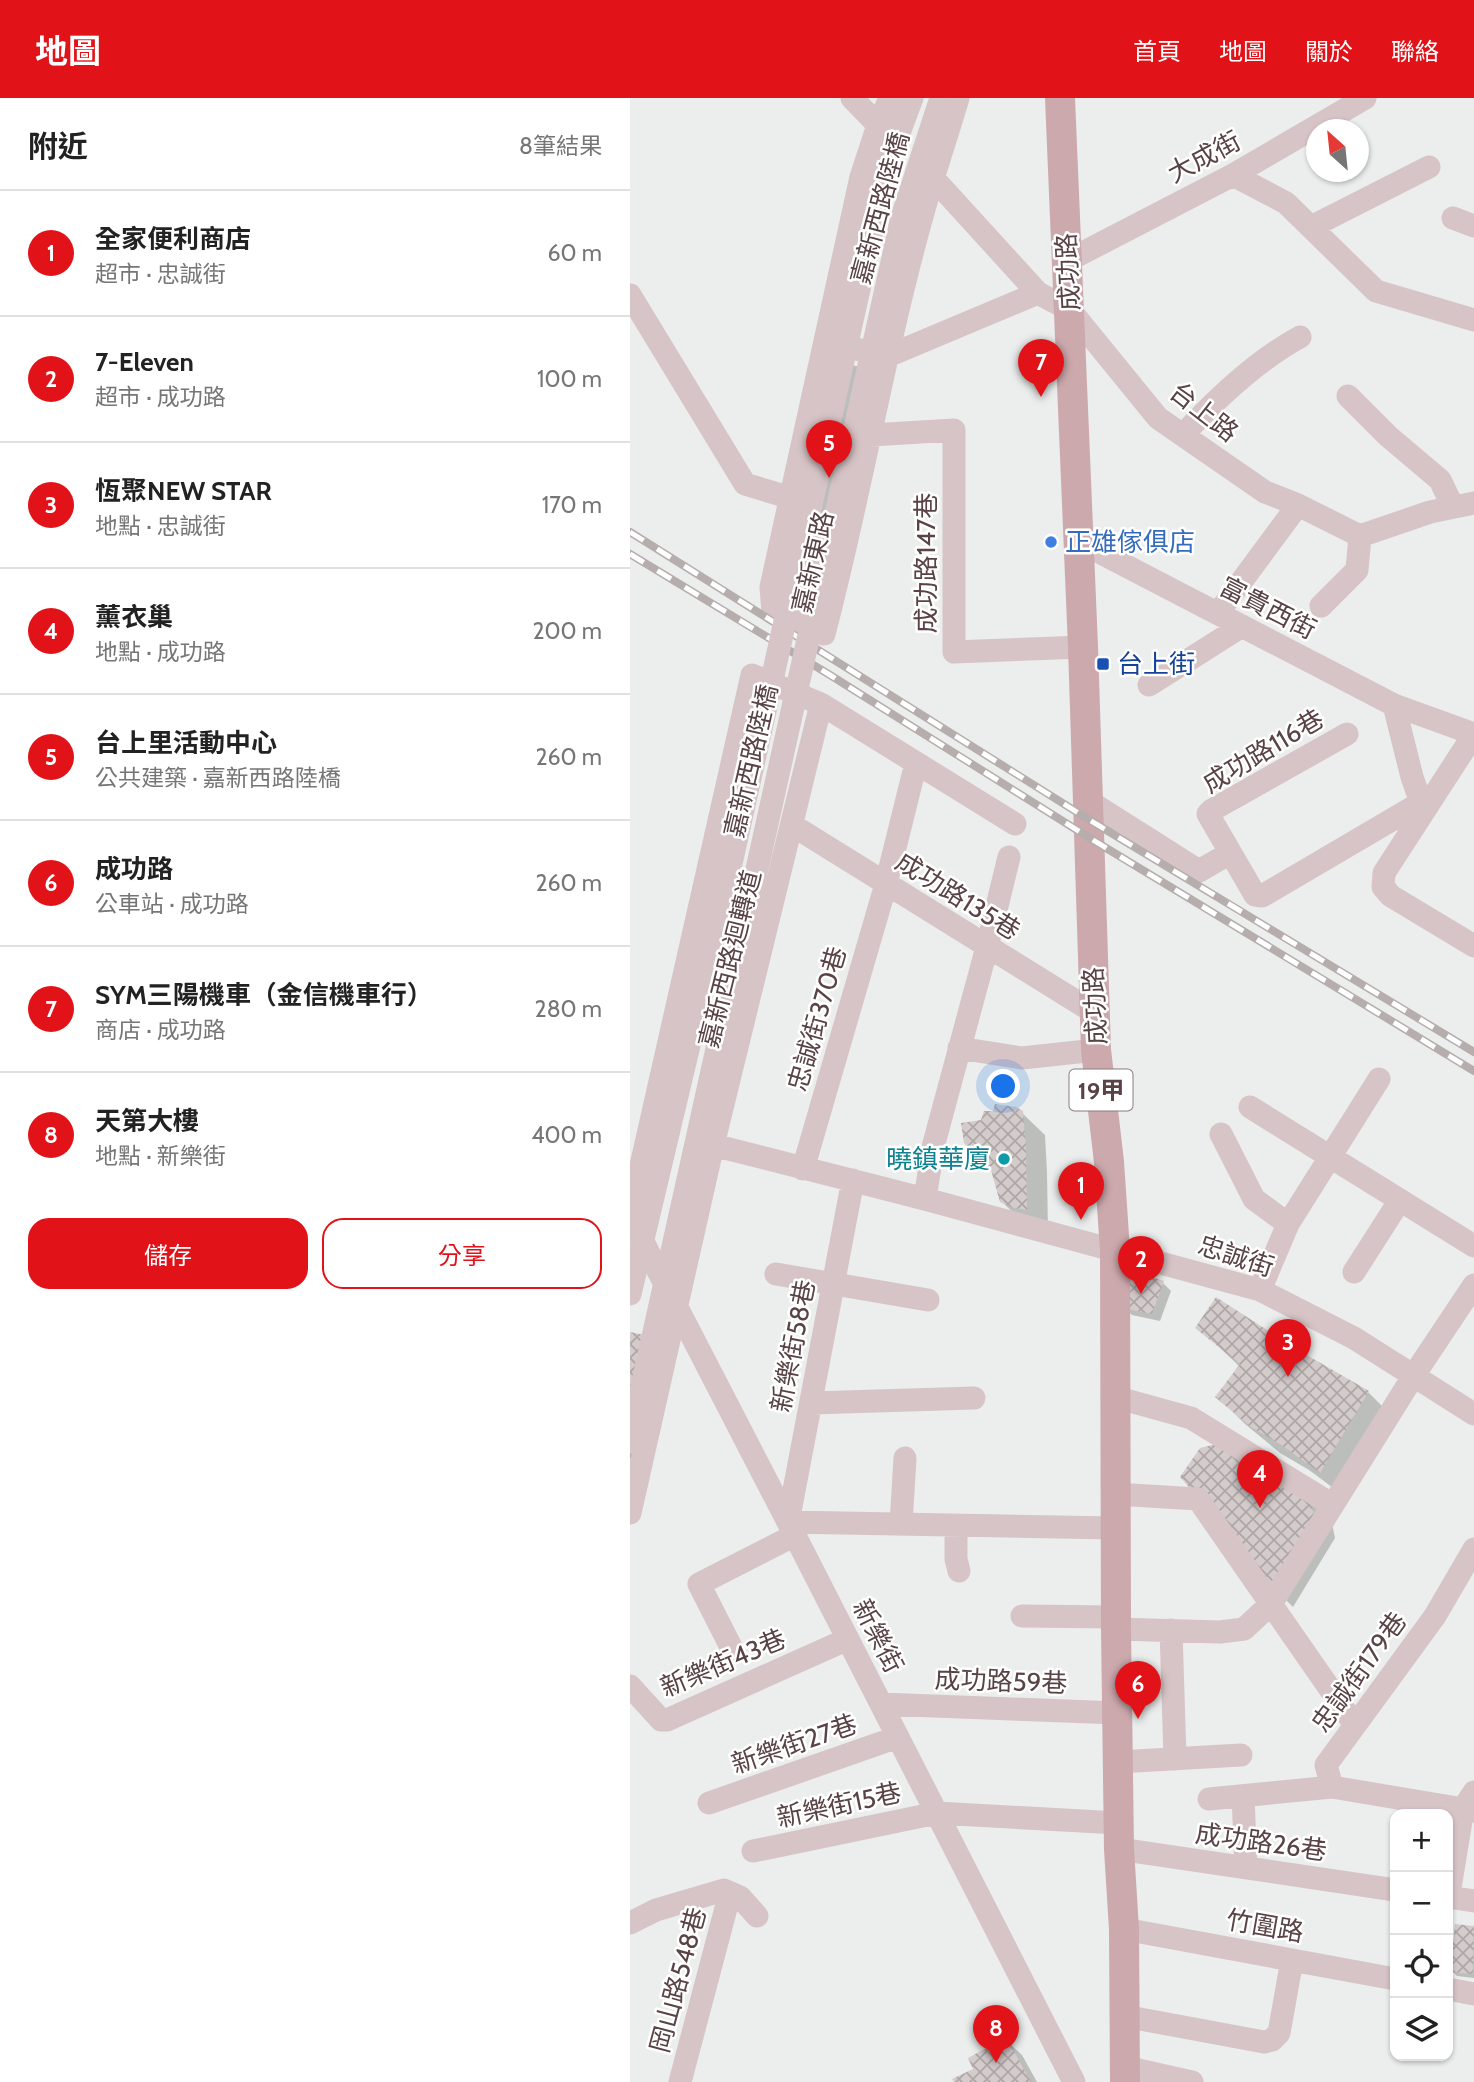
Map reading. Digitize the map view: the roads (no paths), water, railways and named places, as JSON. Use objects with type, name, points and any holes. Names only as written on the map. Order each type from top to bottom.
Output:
[{"type":"main road","name":"成功路","points":[[1060,98],[1095,1013],[1110,1162],[1115,1250],[1116,1623],[1125,2074]]},
{"type":"street","points":[[852,98],[878,125]]},
{"type":"street","name":"嘉新東路","points":[[890,98],[861,177],[771,587],[773,613],[824,634],[921,221],[958,98]]},
{"type":"street","name":"嘉新西路陸橋","points":[[630,1294],[714,940],[886,168],[912,98]]},
{"type":"street","name":"嘉新西路陸橋","points":[[630,1440],[902,217],[940,98]]},
{"type":"street","name":"大成街","points":[[1067,261],[1233,175],[1364,98]]},
{"type":"street","points":[[1311,227],[1429,167]]},
{"type":"street","points":[[1233,175],[1286,202],[1376,291],[1474,320]]},
{"type":"street","name":"台上路","points":[[933,179],[1038,293],[1070,310],[1158,418],[1265,492],[1360,536]]},
{"type":"street","points":[[825,342],[888,356],[1038,293]]},
{"type":"street","points":[[630,295],[745,484],[791,498]]},
{"type":"street","points":[[1183,435],[1212,403],[1265,360],[1300,337]]},
{"type":"street","points":[[1349,396],[1388,436],[1440,480],[1463,505]]},
{"type":"street","name":"成功路147巷","points":[[870,435],[954,430],[954,652],[1083,647]]},
{"type":"street","points":[[1218,613],[1298,505]]},
{"type":"street","points":[[1321,606],[1357,570],[1360,536],[1430,512],[1463,505]]},
{"type":"street","name":"富貴西街","points":[[1079,541],[1394,705],[1474,734]]},
{"type":"street","points":[[1149,685],[1242,626]]},
{"type":"street","name":"嘉新西路迴轉道","points":[[630,1215],[752,674],[821,704],[713,1145],[677,1310],[634,1481],[630,1513]]},
{"type":"street","points":[[821,704],[1015,824]]},
{"type":"street","points":[[1087,800],[1199,871],[1230,853],[1255,895],[1262,896],[1417,805],[1419,797],[1394,705]]},
{"type":"street","name":"成功路116巷","points":[[1230,853],[1208,814],[1347,734]]},
{"type":"street","points":[[1471,935],[1391,896],[1384,887],[1384,873],[1474,734]]},
{"type":"street","name":"忠誠街370巷","points":[[803,1169],[886,884],[916,763]]},
{"type":"street","name":"成功路135巷","points":[[792,825],[1095,1013]]},
{"type":"street","points":[[925,1199],[933,1147],[1009,857]]},
{"type":"street","points":[[959,1048],[1023,1058],[1097,1050]]},
{"type":"street","points":[[1260,1290],[1288,1224],[1380,1079]]},
{"type":"street","points":[[1250,1107],[1474,1245]]},
{"type":"street","points":[[1221,1134],[1254,1199],[1288,1224]]},
{"type":"street","name":"忠誠街","points":[[713,1145],[925,1199],[1260,1290],[1354,1338],[1474,1414]]},
{"type":"street","name":"新樂街58巷","points":[[792,1528],[811,1403],[853,1180]]},
{"type":"street","points":[[1354,1272],[1401,1200]]},
{"type":"street","name":"新樂街","points":[[630,1215],[1074,2082]]},
{"type":"street","points":[[776,1274],[928,1300]]},
{"type":"street","points":[[1022,1616],[1171,1630],[1220,1632],[1244,1629],[1271,1604],[1414,1375],[1474,1285]]},
{"type":"street","points":[[1115,1397],[1191,1418],[1333,1505]]},
{"type":"street","points":[[811,1403],[974,1398]]},
{"type":"street","points":[[901,1524],[905,1458]]},
{"type":"street","points":[[1115,1494],[1198,1499],[1355,1725]]},
{"type":"street","points":[[732,1650],[699,1584],[792,1528],[901,1524],[1115,1528]]},
{"type":"street","points":[[956,1526],[956,1559],[959,1571]]},
{"type":"street","name":"忠誠街179巷","points":[[1332,1787],[1325,1765],[1434,1616],[1474,1549]]},
{"type":"street","points":[[1171,1630],[1175,1759]]},
{"type":"street","name":"新樂街43巷","points":[[630,1686],[656,1716],[667,1720],[848,1639]]},
{"type":"street","name":"成功路59巷","points":[[881,1704],[1118,1713]]},
{"type":"street","name":"新樂街27巷","points":[[709,1803],[898,1737]]},
{"type":"street","points":[[1118,1762],[1241,1755]]},
{"type":"street","points":[[1209,1799],[1332,1787],[1470,1803],[1453,1876]]},
{"type":"street","points":[[1243,1796],[1246,1868]]},
{"type":"street","name":"新樂街15巷","points":[[753,1851],[937,1813],[1119,1836]]},
{"type":"street","name":"成功路26巷","points":[[1119,1836],[1246,1868],[1390,1888]]},
{"type":"street","points":[[630,1923],[656,1910],[724,1890],[740,1897],[757,1916]]},
{"type":"street","name":"岡山路548巷","points":[[680,2082],[730,1893]]},
{"type":"street","points":[[1453,1899],[1474,1901]]},
{"type":"street","name":"竹圍路","points":[[1124,1929],[1390,1978]]},
{"type":"street","points":[[1124,2016],[1264,2042],[1272,2040],[1279,2033],[1292,1959]]},
{"type":"street","points":[[1453,1990],[1474,1994]]},
{"type":"street","points":[[1125,2074],[1192,2082]]},
{"type":"railway","points":[[630,532],[1088,819],[1474,1052]]},
{"type":"railway","points":[[630,554],[1474,1071]]},
{"type":"place","name":"SYM三陽機車（金信機車行）","points":[[1041,397]]},
{"type":"place","name":"台上里活動中心","points":[[829,478]]},
{"type":"place","name":"正雄傢俱店","points":[[1051,542]]},
{"type":"place","name":"台上街","points":[[1103,664]]},
{"type":"place","name":"曉鎮華廈","points":[[1004,1159]]},
{"type":"place","name":"全家便利商店","points":[[1081,1220]]},
{"type":"place","name":"7-Eleven","points":[[1141,1294]]},
{"type":"place","name":"恆聚NEW STAR","points":[[1288,1377]]},
{"type":"place","name":"薰衣巢","points":[[1260,1508]]},
{"type":"place","name":"成功路","points":[[1138,1719]]},
{"type":"place","name":"天第大樓","points":[[996,2063]]}]
